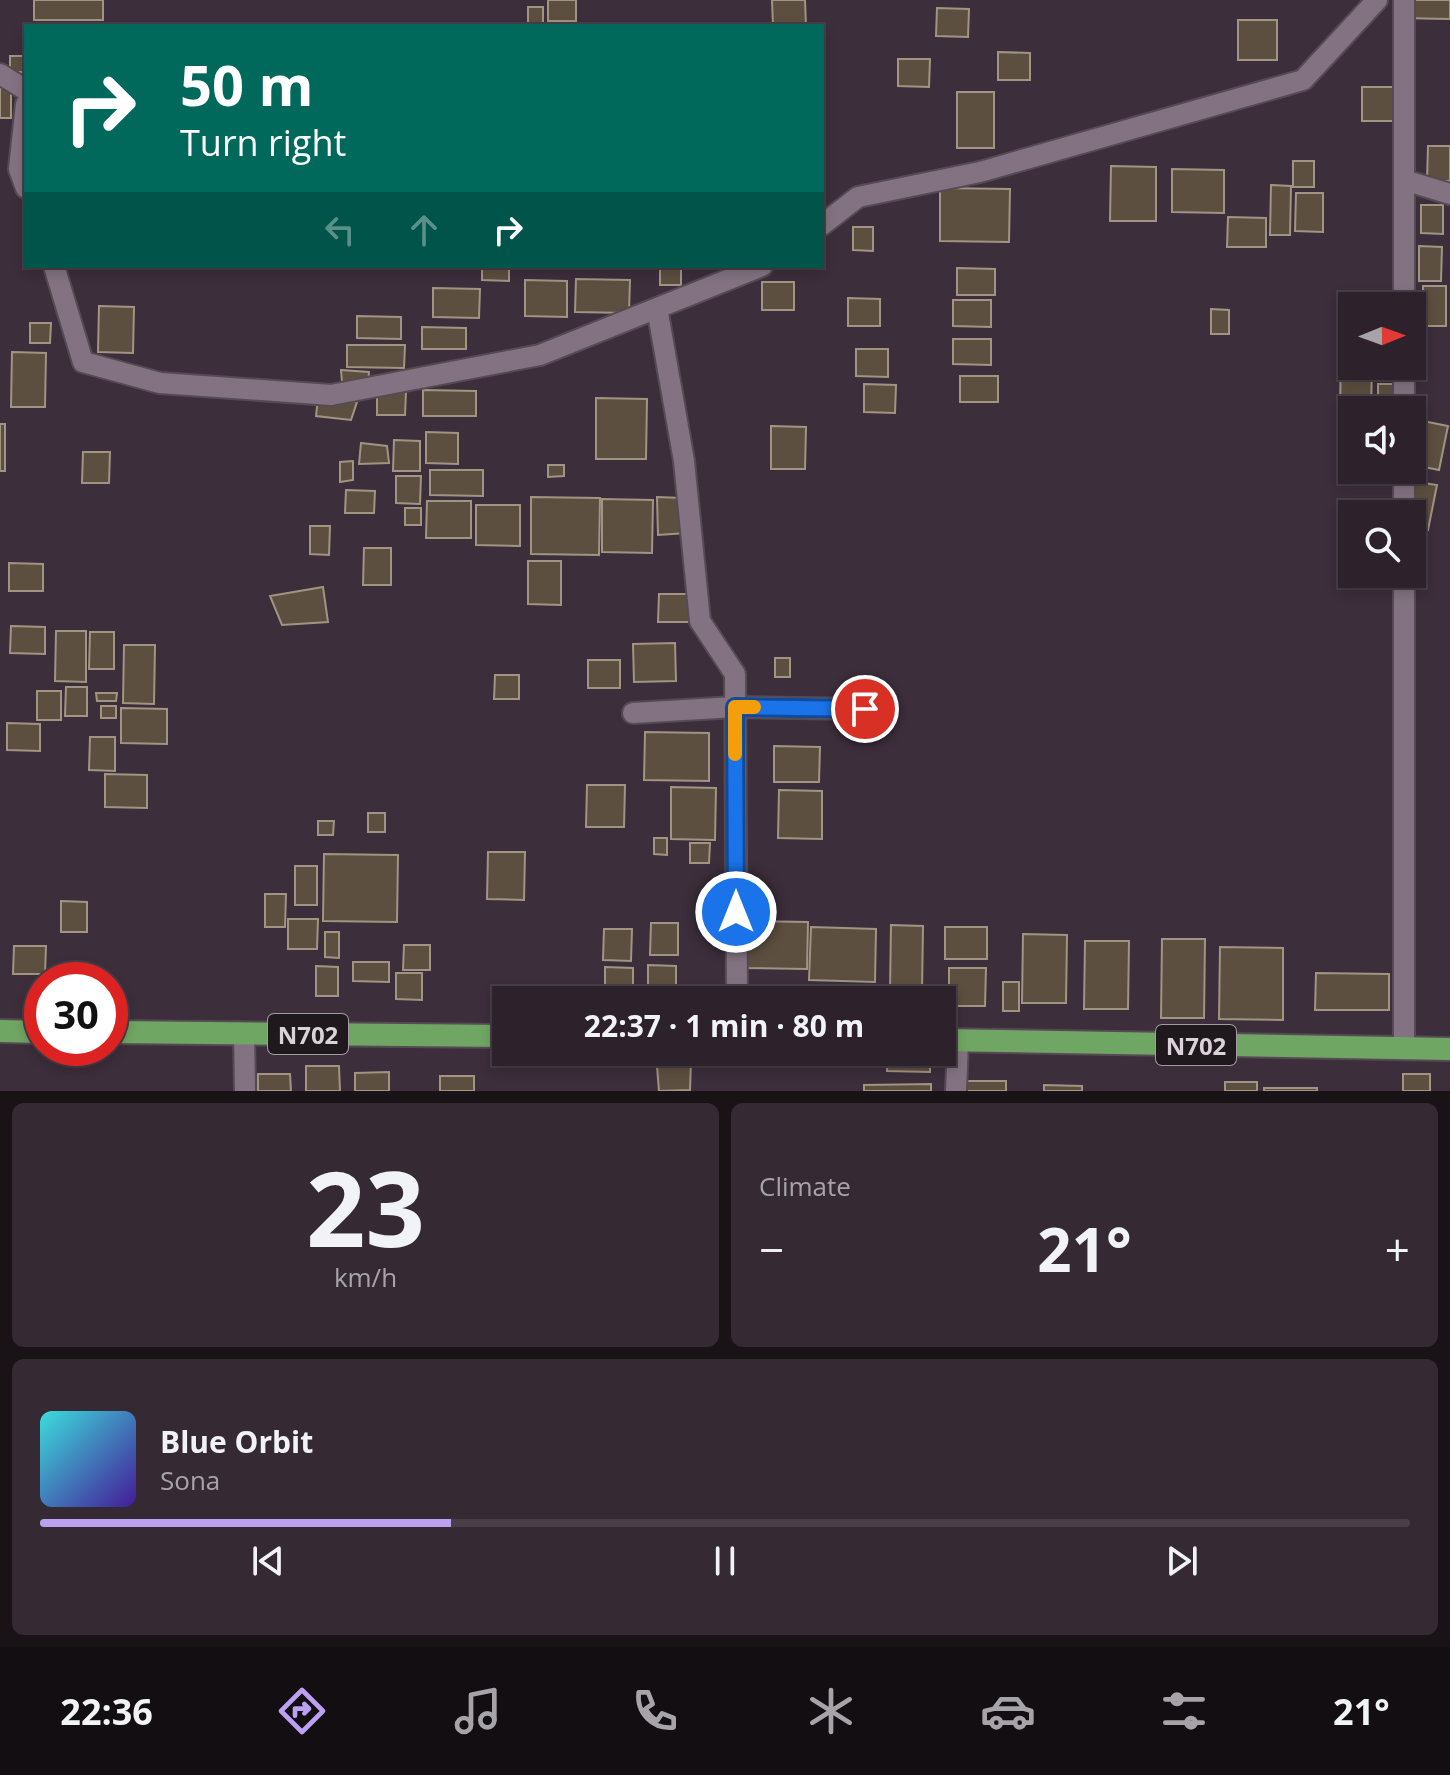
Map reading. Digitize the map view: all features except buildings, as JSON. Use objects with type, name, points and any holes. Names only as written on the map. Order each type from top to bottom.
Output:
[{"type":"highway","points":[[0,1031],[24,1032]]},
{"type":"highway","name":"N702","points":[[128,1032],[492,1036]]},
{"type":"highway","name":"N702","points":[[956,1040],[1450,1049]]},
{"type":"street","points":[[824,223],[858,197],[980,172],[1303,80],[1377,0]]},
{"type":"street","points":[[1404,0],[1404,292]]},
{"type":"street","points":[[0,74],[24,89]]},
{"type":"street","points":[[24,123],[19,169],[24,183]]},
{"type":"street","points":[[1404,180],[1450,194]]},
{"type":"street","points":[[55,268],[83,362],[160,383],[331,395],[540,355],[757,268]]},
{"type":"street","points":[[657,308],[684,461],[700,621],[735,674],[737,986]]},
{"type":"street","points":[[1404,588],[1404,1049]]},
{"type":"street","points":[[633,713],[735,707],[865,709]]},
{"type":"street","points":[[244,1033],[245,1091]]},
{"type":"street","points":[[953,1066],[956,1091]]},
{"type":"slow traffic","points":[[735,754],[735,707],[754,707]]},
{"type":"route","points":[[736,912],[735,707],[865,709]]}]
